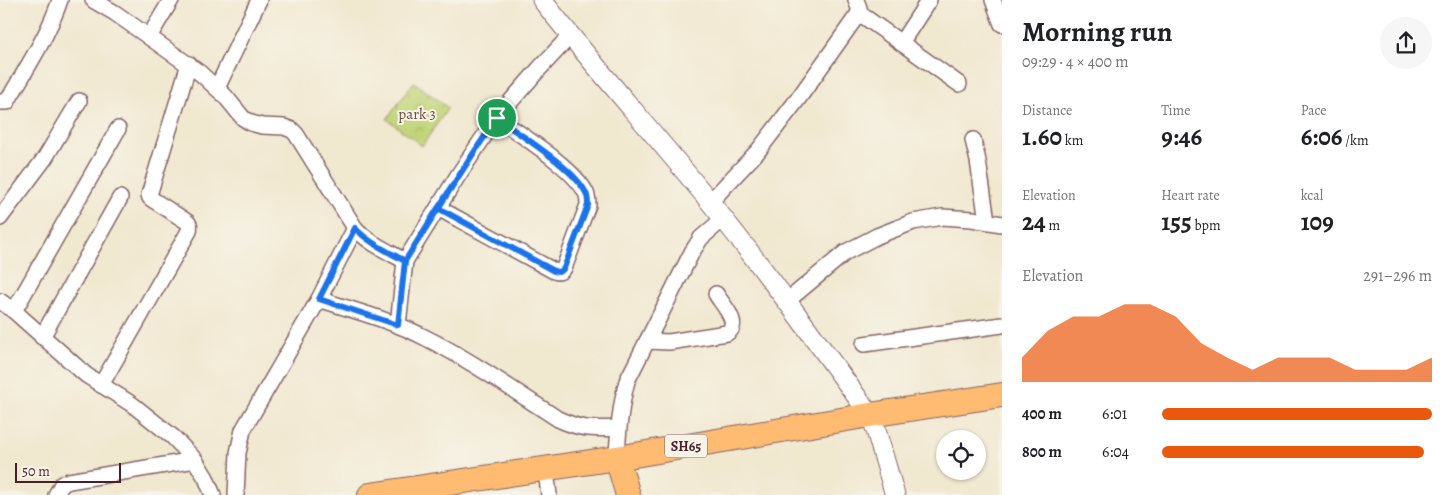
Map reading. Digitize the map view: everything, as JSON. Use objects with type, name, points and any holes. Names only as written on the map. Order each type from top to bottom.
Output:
[{"type":"main road","name":"SH65","points":[[370,495],[619,463],[872,421],[1002,395]]},
{"type":"main road","name":"SH65","points":[[872,421],[1002,408]]},
{"type":"main road","name":"SH65","points":[[446,495],[548,487],[619,463]]},
{"type":"main road","points":[[619,463],[628,495]]},
{"type":"street","points":[[0,102],[7,102],[36,53],[60,0]]},
{"type":"street","points":[[93,0],[200,72],[243,118],[251,123],[262,126],[284,127],[292,130],[355,228],[374,245],[405,261]]},
{"type":"street","points":[[149,37],[171,0]]},
{"type":"street","points":[[217,88],[259,0]]},
{"type":"street","points":[[542,0],[710,202],[788,301],[872,421],[895,495]]},
{"type":"street","points":[[901,43],[929,0]]},
{"type":"street","points":[[993,0],[1002,24]]},
{"type":"street","points":[[710,202],[758,151],[798,99],[857,6],[901,43],[958,84]]},
{"type":"street","points":[[398,325],[405,261],[497,118],[570,36]]},
{"type":"street","points":[[102,385],[189,231],[190,226],[186,221],[150,198],[149,195],[189,64]]},
{"type":"street","points":[[0,218],[45,158],[79,101]]},
{"type":"street","points":[[438,208],[554,271],[561,272],[564,268],[588,205],[585,191],[559,163],[497,118]]},
{"type":"street","points":[[118,129],[4,306],[86,375],[133,405],[173,437],[195,460],[214,495]]},
{"type":"street","points":[[788,301],[846,252],[877,236],[913,222],[942,217],[972,218],[994,222],[973,140]]},
{"type":"street","points":[[42,337],[120,198]]},
{"type":"street","points":[[619,463],[618,428],[622,399],[627,381],[692,252],[701,238],[723,219]]},
{"type":"street","points":[[236,495],[238,453],[243,430],[319,299],[355,228]]},
{"type":"street","points":[[647,341],[669,342],[732,330],[733,320],[716,294]]},
{"type":"street","points":[[319,299],[398,325],[424,336],[460,356],[558,419],[574,426],[587,429],[618,428]]},
{"type":"street","points":[[864,344],[1002,325]]},
{"type":"street","points":[[56,495],[62,484],[70,481],[195,460]]},
{"type":"green space","name":"park 3","points":[[414,82],[448,108],[422,146],[387,119]]},
{"type":"route","points":[[497,118],[457,177],[405,261],[374,245],[355,228],[319,299],[398,325],[405,261],[438,208],[554,271],[561,272],[588,205],[588,198],[585,191],[572,175],[559,163],[497,118]]}]
